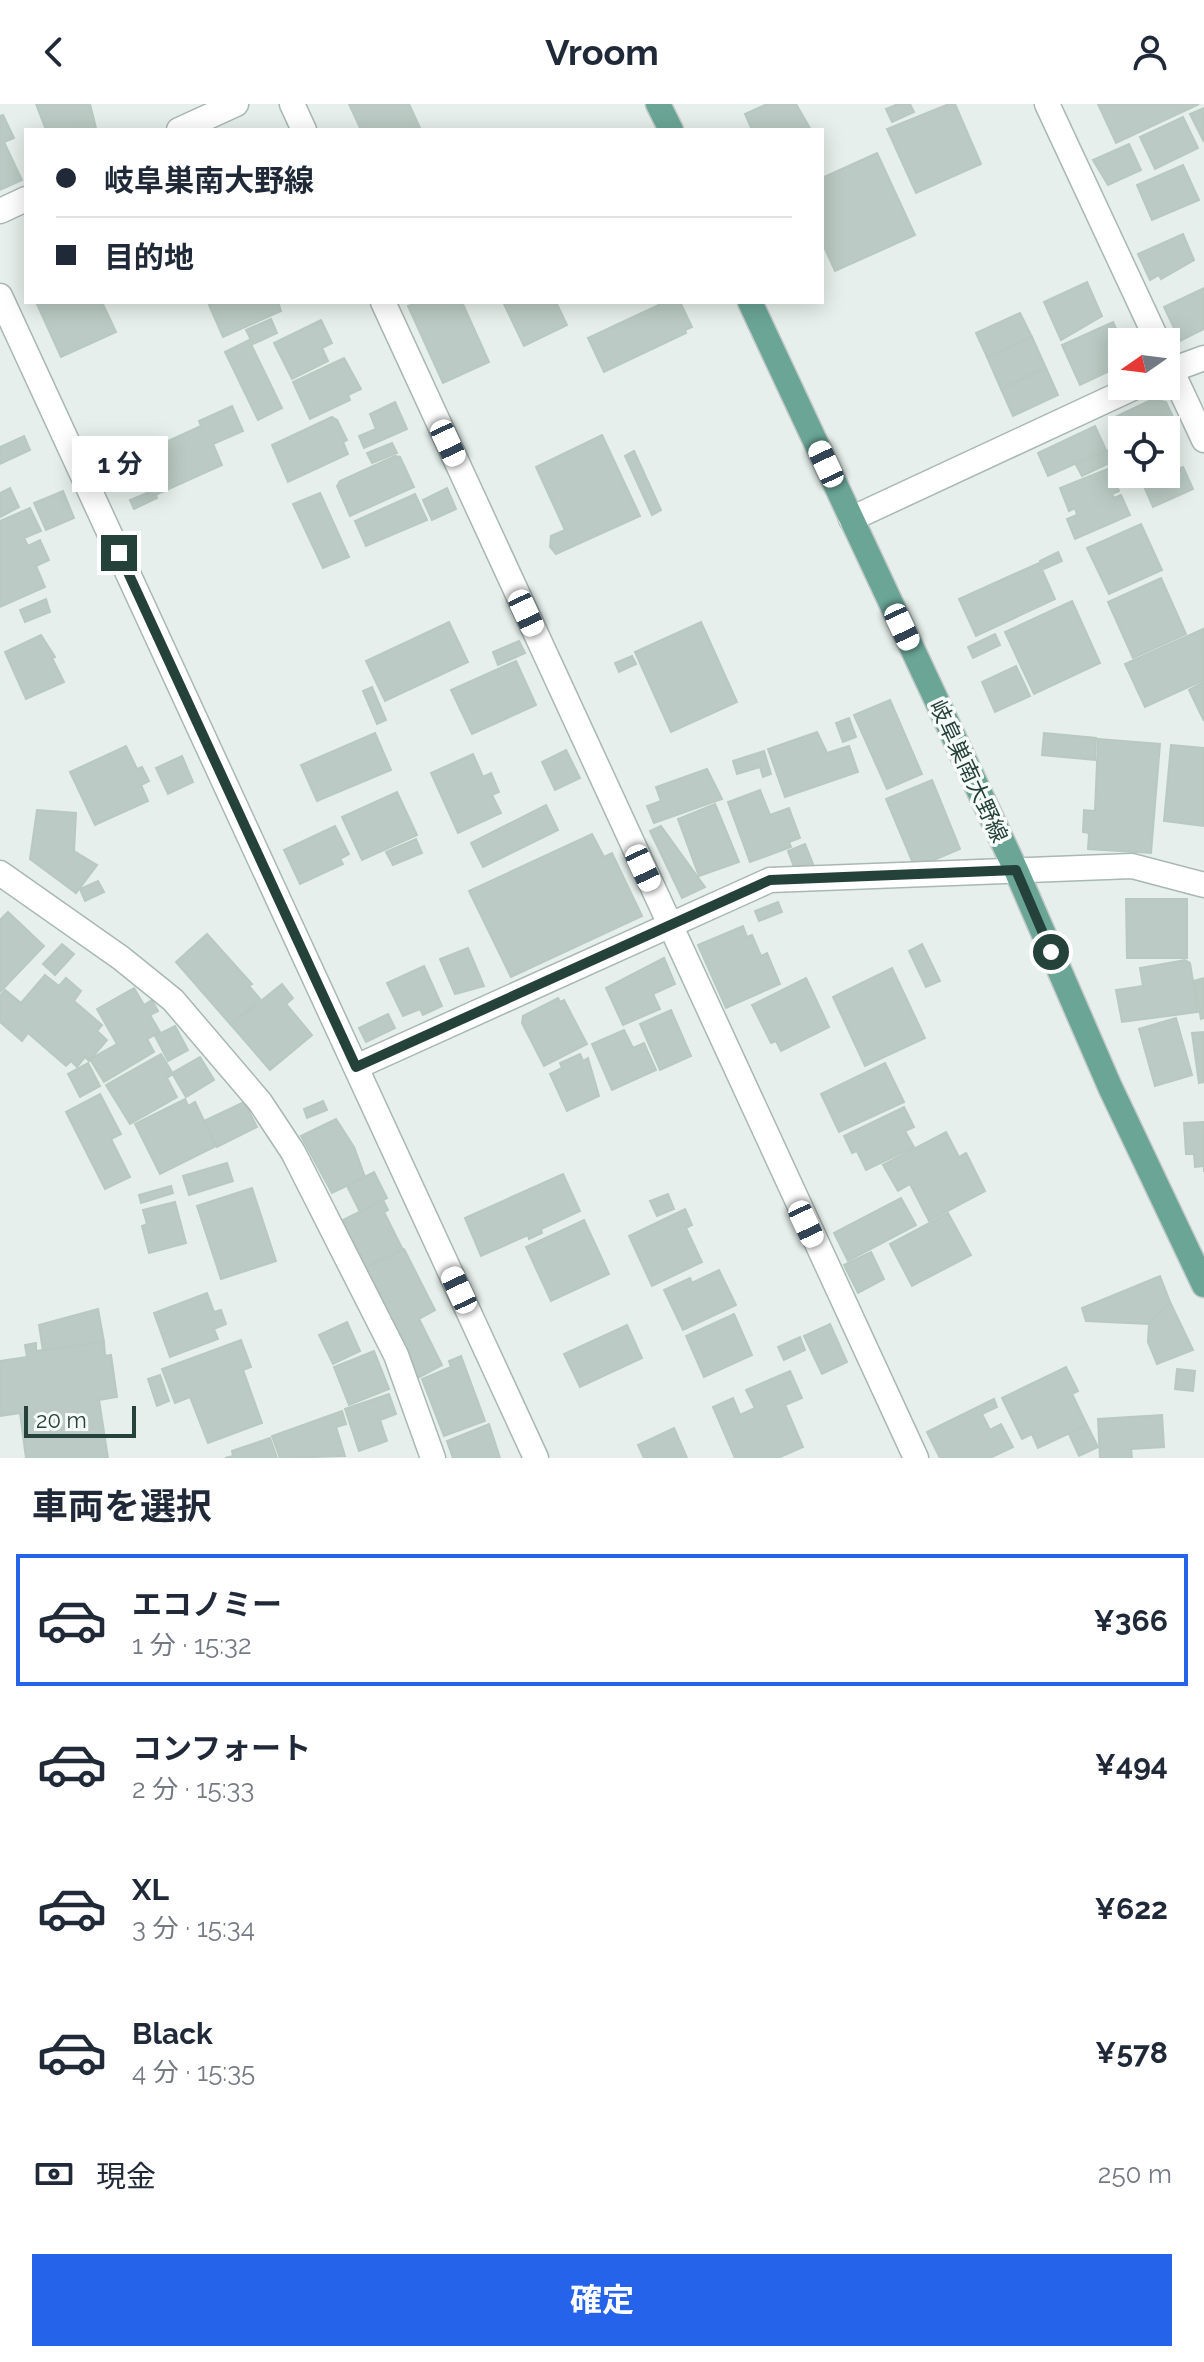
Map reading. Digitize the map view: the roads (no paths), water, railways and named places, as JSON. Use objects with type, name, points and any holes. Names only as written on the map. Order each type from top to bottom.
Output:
[{"type":"main road","points":[[658,104],[670,128]]},
{"type":"main road","name":"岐阜巣南大野線","points":[[751,304],[1016,870],[1110,1087],[1204,1285]]},
{"type":"street","points":[[183,128],[236,104]]},
{"type":"street","points":[[292,104],[303,128]]},
{"type":"street","points":[[1047,104],[1151,328]]},
{"type":"street","points":[[0,211],[24,200]]},
{"type":"street","points":[[0,296],[536,1458]]},
{"type":"street","points":[[384,304],[916,1458]]},
{"type":"street","points":[[1180,364],[1204,358]]},
{"type":"street","points":[[1180,391],[1204,440]]},
{"type":"street","points":[[851,519],[1108,399]]},
{"type":"street","points":[[356,1067],[770,880],[1132,866],[1204,885]]},
{"type":"street","points":[[0,873],[121,958],[173,1000],[260,1102],[293,1152],[396,1355],[433,1458]]}]
